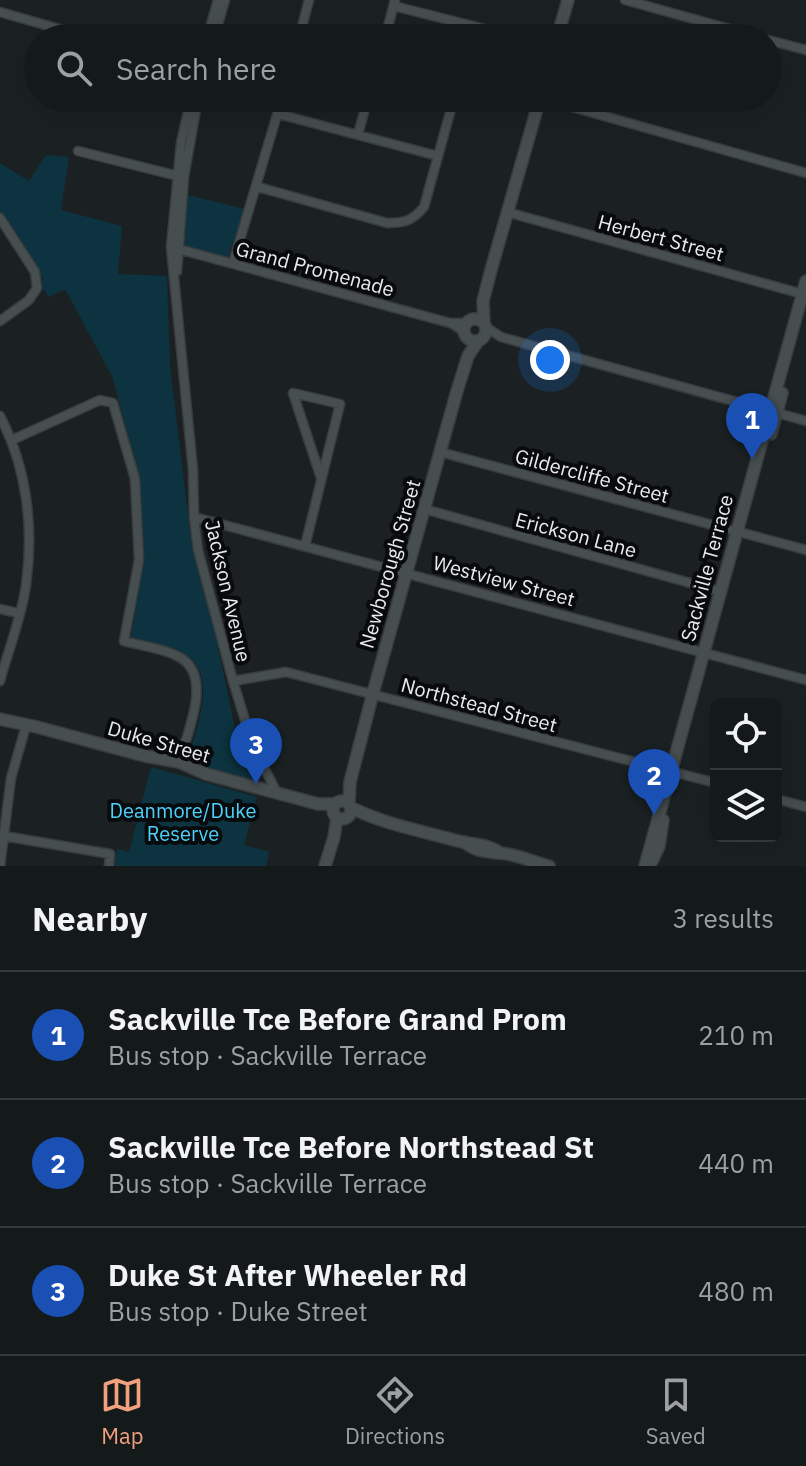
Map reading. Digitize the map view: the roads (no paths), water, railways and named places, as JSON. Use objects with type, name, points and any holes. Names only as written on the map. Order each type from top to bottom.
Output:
[{"type":"main road","points":[[561,24],[568,0]]},
{"type":"main road","points":[[475,330],[536,112]]},
{"type":"main road","name":"Sackville Terrace","points":[[648,866],[806,281]]},
{"type":"main road","name":"Sackville Terrace","points":[[773,412],[806,307]]},
{"type":"main road","name":"Newborough Street","points":[[325,866],[475,330]]},
{"type":"main road","name":"Sackville Terrace","points":[[706,652],[719,591],[739,532]]},
{"type":"main road","name":"Duke Street","points":[[0,713],[28,720],[32,726]]},
{"type":"main road","name":"Duke Street","points":[[0,719],[179,762],[206,774],[463,842],[475,851],[499,852],[549,866]]},
{"type":"street","points":[[211,24],[218,0]]},
{"type":"street","points":[[218,24],[225,0]]},
{"type":"street","points":[[303,24],[309,0]]},
{"type":"street","points":[[625,0],[712,24]]},
{"type":"street","points":[[389,24],[395,3],[467,24]]},
{"type":"street","points":[[0,12],[42,24]]},
{"type":"street","points":[[782,44],[806,50]]},
{"type":"street","name":"Jackson Avenue","points":[[188,112],[181,143],[175,292],[198,550],[253,746],[277,793]]},
{"type":"street","name":"Jackson Avenue","points":[[180,176],[195,112]]},
{"type":"street","points":[[358,134],[364,112]]},
{"type":"street","points":[[258,187],[387,223],[404,223],[415,218],[424,207],[450,112]]},
{"type":"street","points":[[590,112],[806,173]]},
{"type":"street","points":[[233,263],[278,114],[438,156]]},
{"type":"street","points":[[78,151],[180,176]]},
{"type":"street","name":"Herbert Street","points":[[507,212],[804,294]]},
{"type":"street","points":[[0,218],[35,272],[37,288],[29,300],[0,321]]},
{"type":"street","name":"Grand Promenade","points":[[175,249],[806,421]]},
{"type":"street","points":[[305,546],[340,404],[293,393],[321,478]]},
{"type":"street","points":[[12,440],[100,400],[113,403],[135,479],[139,560],[124,641],[180,657],[192,668],[197,699],[179,762]]},
{"type":"street","points":[[0,416],[12,440],[23,477],[30,534],[26,587],[0,681]]},
{"type":"street","name":"Gildercliffe Street","points":[[440,452],[806,550]]},
{"type":"street","name":"Erickson Lane","points":[[424,509],[719,591]]},
{"type":"street","name":"Westview Street","points":[[194,517],[806,680]]},
{"type":"street","points":[[0,609],[18,613]]},
{"type":"street","name":"Northstead Street","points":[[233,681],[286,672],[710,781]]},
{"type":"street","points":[[0,866],[11,778],[32,726]]},
{"type":"street","points":[[782,801],[806,807]]},
{"type":"street","points":[[4,836],[110,854],[109,866]]},
{"type":"place","name":"Sackville Tce Before Grand Prom","points":[[752,459]]},
{"type":"place","name":"Duke St After Wheeler Rd","points":[[256,784]]},
{"type":"place","name":"Sackville Tce Before Northstead St","points":[[654,815]]},
{"type":"park label","name":"Deanmore/Duke Reserve","points":[[183,822]]}]
